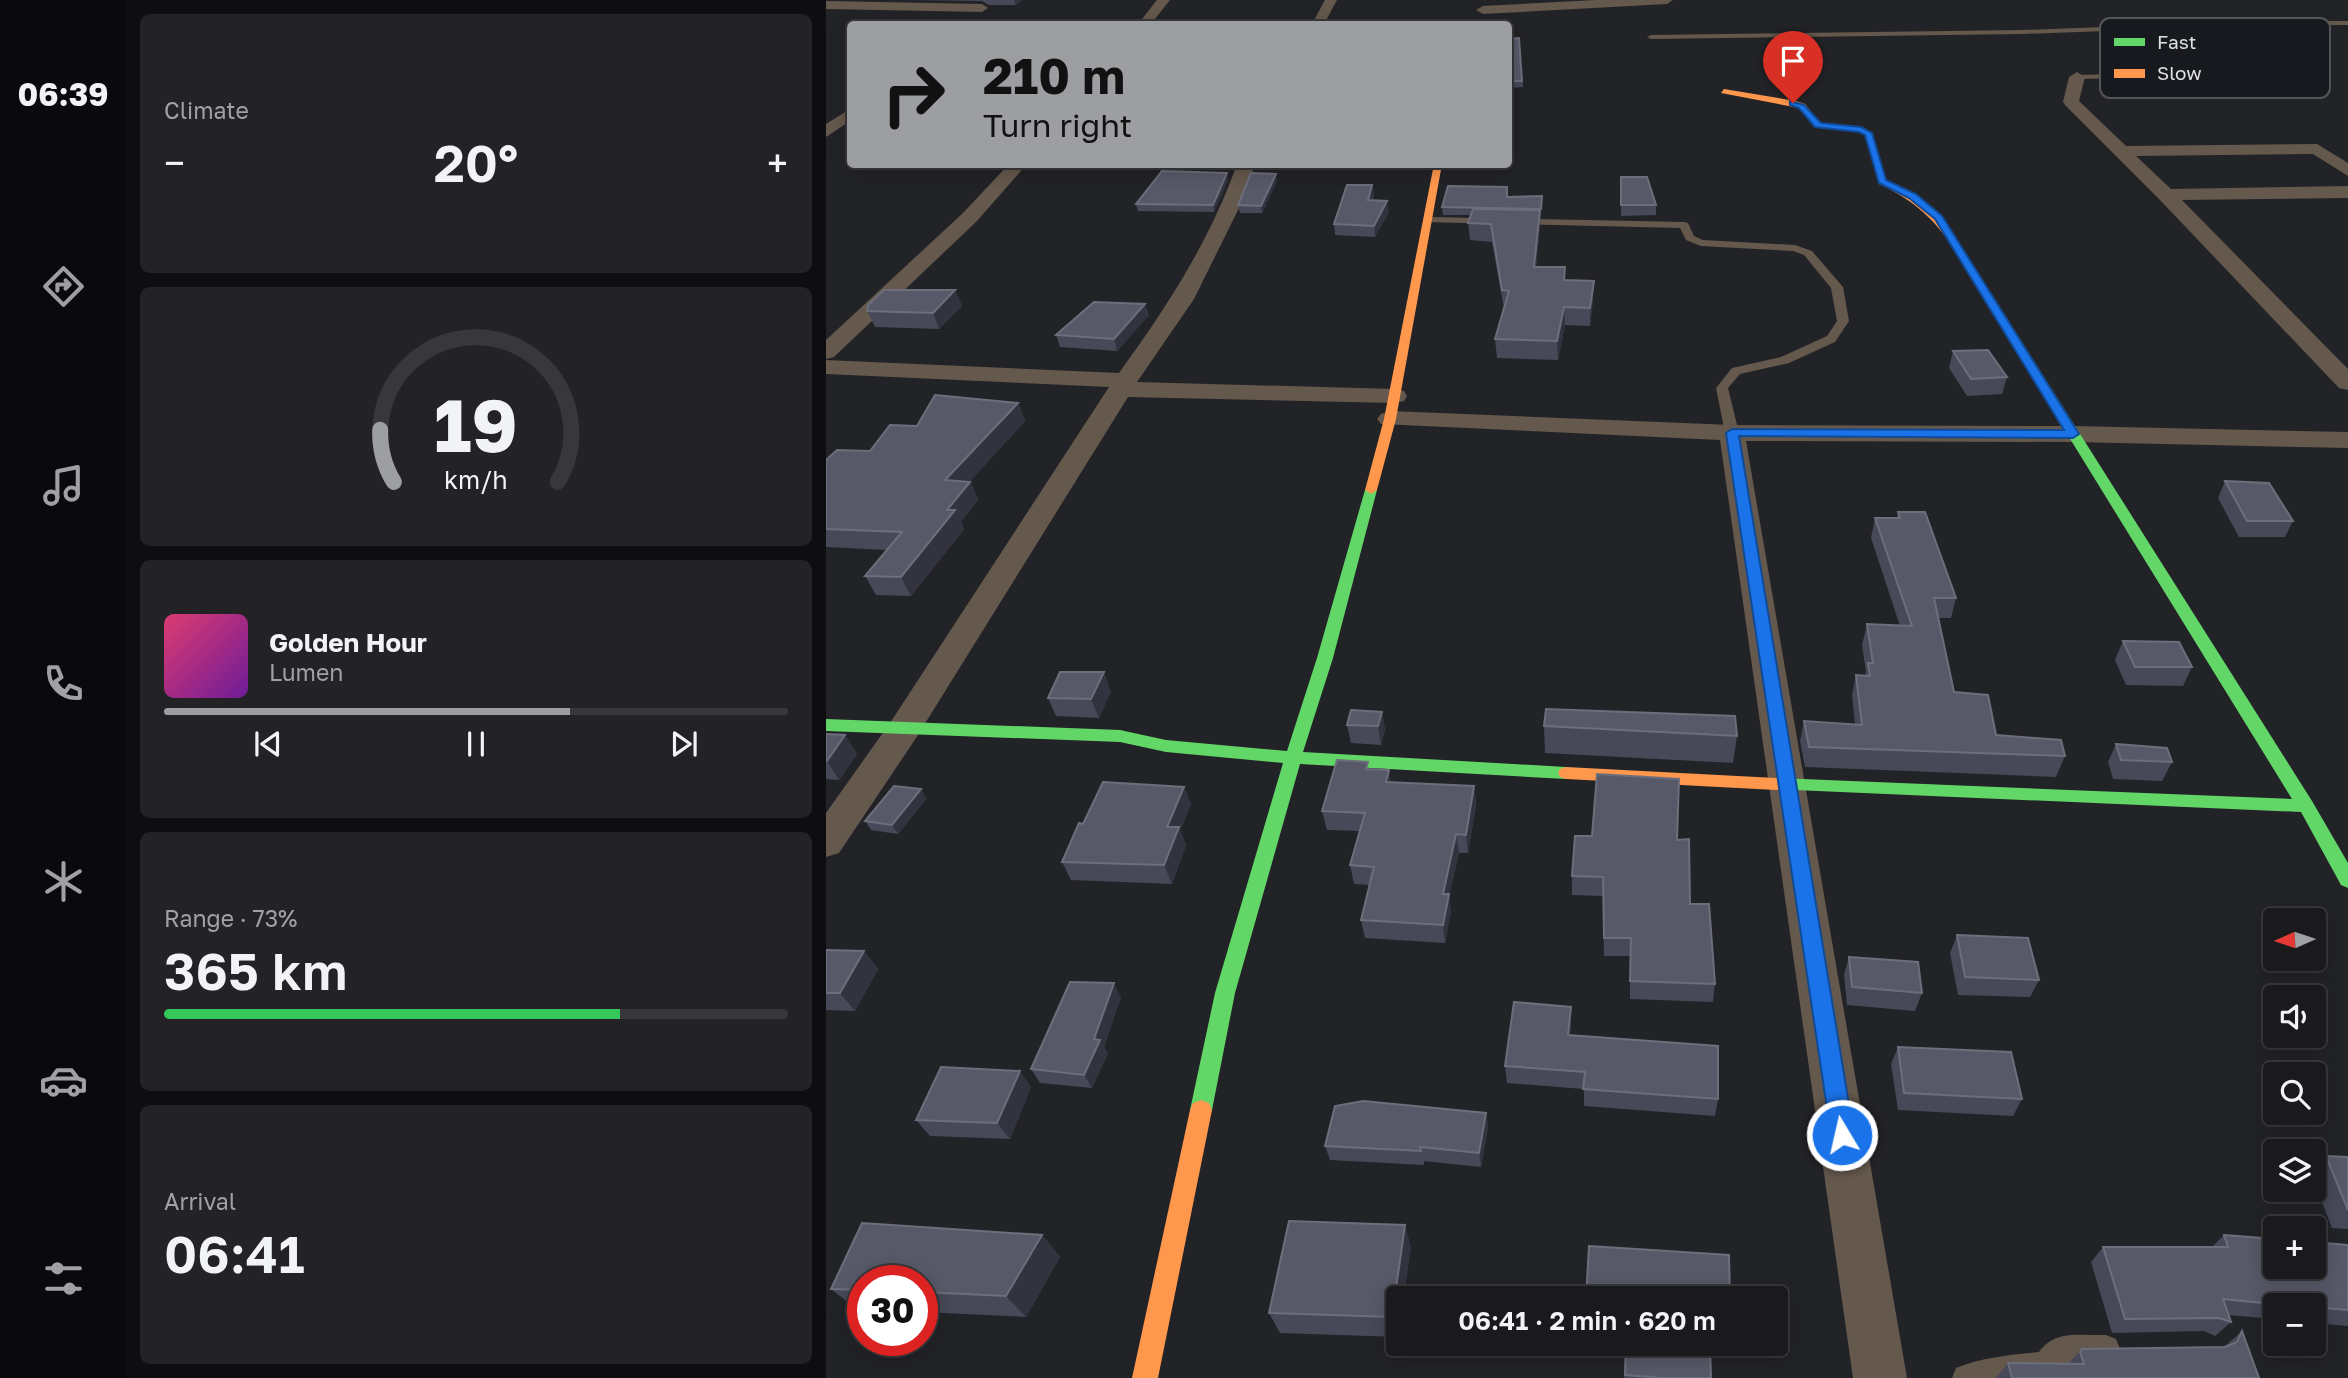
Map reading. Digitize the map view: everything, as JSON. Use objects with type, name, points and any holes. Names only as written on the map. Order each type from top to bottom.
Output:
[{"type":"street","points":[[826,5],[835,0]]},
{"type":"street","points":[[1146,21],[1164,0]]},
{"type":"street","points":[[1320,21],[1331,0]]},
{"type":"street","points":[[1471,0],[1488,13],[1487,21]]},
{"type":"street","points":[[1483,10],[1667,0]]},
{"type":"street","points":[[826,5],[987,4]]},
{"type":"street","points":[[966,21],[987,4]]},
{"type":"street","points":[[2077,77],[2071,102],[2166,195],[2348,383]]},
{"type":"street","points":[[1724,90],[1793,103],[1802,106],[1818,125],[1861,130],[1869,134],[1882,182],[1912,196],[1939,218],[2306,806],[2348,880]]},
{"type":"street","points":[[826,132],[847,116]]},
{"type":"street","points":[[2122,151],[2317,149],[2348,172]]},
{"type":"street","points":[[826,352],[970,217],[1015,168]]},
{"type":"street","points":[[826,842],[904,729],[1123,385],[1193,283],[1233,202],[1245,168]]},
{"type":"street","points":[[1145,1378],[1225,993],[1276,812],[1295,758],[1392,407],[1437,168]]},
{"type":"street","points":[[2166,195],[2348,192]]},
{"type":"street","points":[[826,367],[1123,385],[1732,433],[2073,434],[2348,440]]},
{"type":"street","points":[[1732,433],[1880,1378]]},
{"type":"street","points":[[826,725],[1119,736],[1166,746],[1295,758],[1788,785],[2306,806]]},
{"type":"lane","points":[[2330,23],[2348,23]]},
{"type":"lane","points":[[1651,37],[2100,29]]},
{"type":"lane","points":[[2077,77],[2100,77]]},
{"type":"lane","points":[[1429,220],[1684,225],[1690,238],[1702,243],[1795,248],[1808,253],[1837,287],[1843,321],[1831,339],[1813,349],[1784,360],[1736,371],[1722,388],[1732,433]]},
{"type":"lane","points":[[1966,1378],[1992,1371],[2047,1365],[2057,1350],[2137,1349]]},
{"type":"building","points":[[1519,38],[1522,81],[1512,81],[1512,39]]},
{"type":"building","points":[[1162,171],[1227,173],[1213,205],[1136,204]]},
{"type":"building","points":[[1251,173],[1276,174],[1261,206],[1238,205]]},
{"type":"building","points":[[1621,177],[1647,177],[1656,205],[1621,205]]},
{"type":"building","points":[[1347,185],[1372,185],[1368,200],[1387,201],[1374,226],[1334,224]]},
{"type":"building","points":[[1448,186],[1507,187],[1507,197],[1542,196],[1541,209],[1442,207]]},
{"type":"building","points":[[1473,209],[1540,210],[1534,267],[1565,267],[1564,280],[1594,281],[1590,308],[1564,307],[1557,341],[1495,339],[1509,291],[1502,290],[1491,224],[1468,223]]},
{"type":"building","points":[[884,290],[955,290],[933,313],[867,311],[868,305]]},
{"type":"building","points":[[1094,302],[1145,304],[1114,339],[1056,335]]},
{"type":"building","points":[[1988,350],[2007,377],[1971,379],[1953,351]]},
{"type":"building","points":[[935,395],[1018,403],[945,480],[970,482],[947,510],[955,510],[901,577],[865,576],[902,532],[826,529],[826,460],[837,450],[870,451],[890,425],[917,426]]},
{"type":"building","points":[[2225,481],[2269,483],[2293,521],[2247,521]]},
{"type":"building","points":[[1898,512],[1925,512],[1956,598],[1934,598],[1954,692],[1988,695],[1996,735],[2061,740],[2065,756],[1809,747],[1804,721],[1862,725],[1856,675],[1870,676],[1868,663],[1873,663],[1867,624],[1912,626],[1875,518],[1900,518]]},
{"type":"building","points":[[2123,641],[2179,642],[2192,667],[2135,667]]},
{"type":"building","points":[[1060,672],[1104,672],[1091,699],[1048,698]]},
{"type":"building","points":[[1546,709],[1735,716],[1737,736],[1544,726]]},
{"type":"building","points":[[1351,710],[1382,712],[1378,726],[1347,725]]},
{"type":"building","points":[[826,734],[845,735],[827,761],[826,761]]},
{"type":"building","points":[[2116,744],[2167,748],[2172,762],[2121,760]]},
{"type":"building","points":[[1337,760],[1368,762],[1366,769],[1389,770],[1386,782],[1474,786],[1466,835],[1456,834],[1443,894],[1449,894],[1443,925],[1361,920],[1374,867],[1350,865],[1365,813],[1322,811]]},
{"type":"building","points":[[1597,774],[1679,779],[1677,840],[1689,839],[1690,904],[1709,904],[1715,984],[1630,981],[1631,938],[1604,938],[1603,877],[1572,876],[1575,836],[1592,836]]},
{"type":"building","points":[[1103,782],[1184,787],[1167,827],[1179,827],[1164,865],[1062,862],[1079,823],[1083,824]]},
{"type":"building","points":[[894,786],[921,789],[892,825],[865,821]]},
{"type":"building","points":[[1957,935],[2028,938],[2039,980],[1965,977]]},
{"type":"building","points":[[826,950],[864,951],[840,993],[826,993]]},
{"type":"building","points":[[1849,957],[1918,962],[1922,993],[1852,987]]},
{"type":"building","points":[[1070,982],[1114,983],[1094,1039],[1100,1040],[1084,1075],[1031,1069]]},
{"type":"building","points":[[1514,1002],[1571,1007],[1568,1035],[1718,1046],[1718,1099],[1583,1089],[1585,1072],[1505,1066]]},
{"type":"building","points":[[1898,1047],[2011,1052],[2022,1099],[1904,1093]]},
{"type":"building","points":[[941,1067],[1020,1071],[997,1123],[916,1120]]},
{"type":"building","points":[[1363,1101],[1486,1113],[1479,1153],[1420,1147],[1421,1151],[1325,1146],[1335,1106]]},
{"type":"building","points":[[2326,1156],[2348,1157],[2348,1210]]},
{"type":"building","points":[[1289,1221],[1405,1225],[1396,1286],[1386,1286],[1386,1317],[1269,1313]]},
{"type":"building","points":[[862,1223],[1042,1235],[1006,1296],[938,1293],[938,1265],[847,1265],[847,1290],[831,1289]]},
{"type":"building","points":[[2224,1235],[2263,1238],[2263,1279],[2326,1279],[2326,1243],[2348,1245],[2348,1310],[2326,1308],[2326,1293],[2263,1293],[2263,1303],[2223,1299],[2231,1322],[2219,1318],[2125,1319],[2103,1247],[2228,1247]]},
{"type":"building","points":[[1589,1246],[1729,1255],[1730,1286],[1587,1286]]},
{"type":"building","points":[[2242,1331],[2259,1378],[2012,1378],[2008,1363],[2084,1364],[2080,1352],[2082,1349],[2225,1347],[2237,1342]]},
{"type":"building","points":[[1626,1356],[1710,1356],[1711,1378],[1625,1375]]},
{"type":"traffic: fast","points":[[1955,244],[2306,806],[2348,880]]},
{"type":"traffic: fast","points":[[1201,1110],[1225,993],[1276,812],[1325,658],[1371,490]]},
{"type":"traffic: fast","points":[[826,725],[1120,736],[1166,746],[1295,758],[1566,773]]},
{"type":"traffic: fast","points":[[1776,784],[2306,806]]},
{"type":"traffic: slow","points":[[1724,91],[1793,103],[1802,106],[1818,125],[1861,130],[1869,134],[1882,182],[1924,206],[1940,222],[1955,244]]},
{"type":"traffic: slow","points":[[1371,490],[1390,419],[1437,168]]},
{"type":"traffic: slow","points":[[1566,773],[1776,784]]},
{"type":"traffic: slow","points":[[1145,1378],[1201,1110]]},
{"type":"route","points":[[1793,103],[1802,106],[1818,125],[1851,128],[1869,134],[1877,172],[1882,182],[1912,196],[1939,218],[2073,434],[1732,433],[1842,1135]]}]
